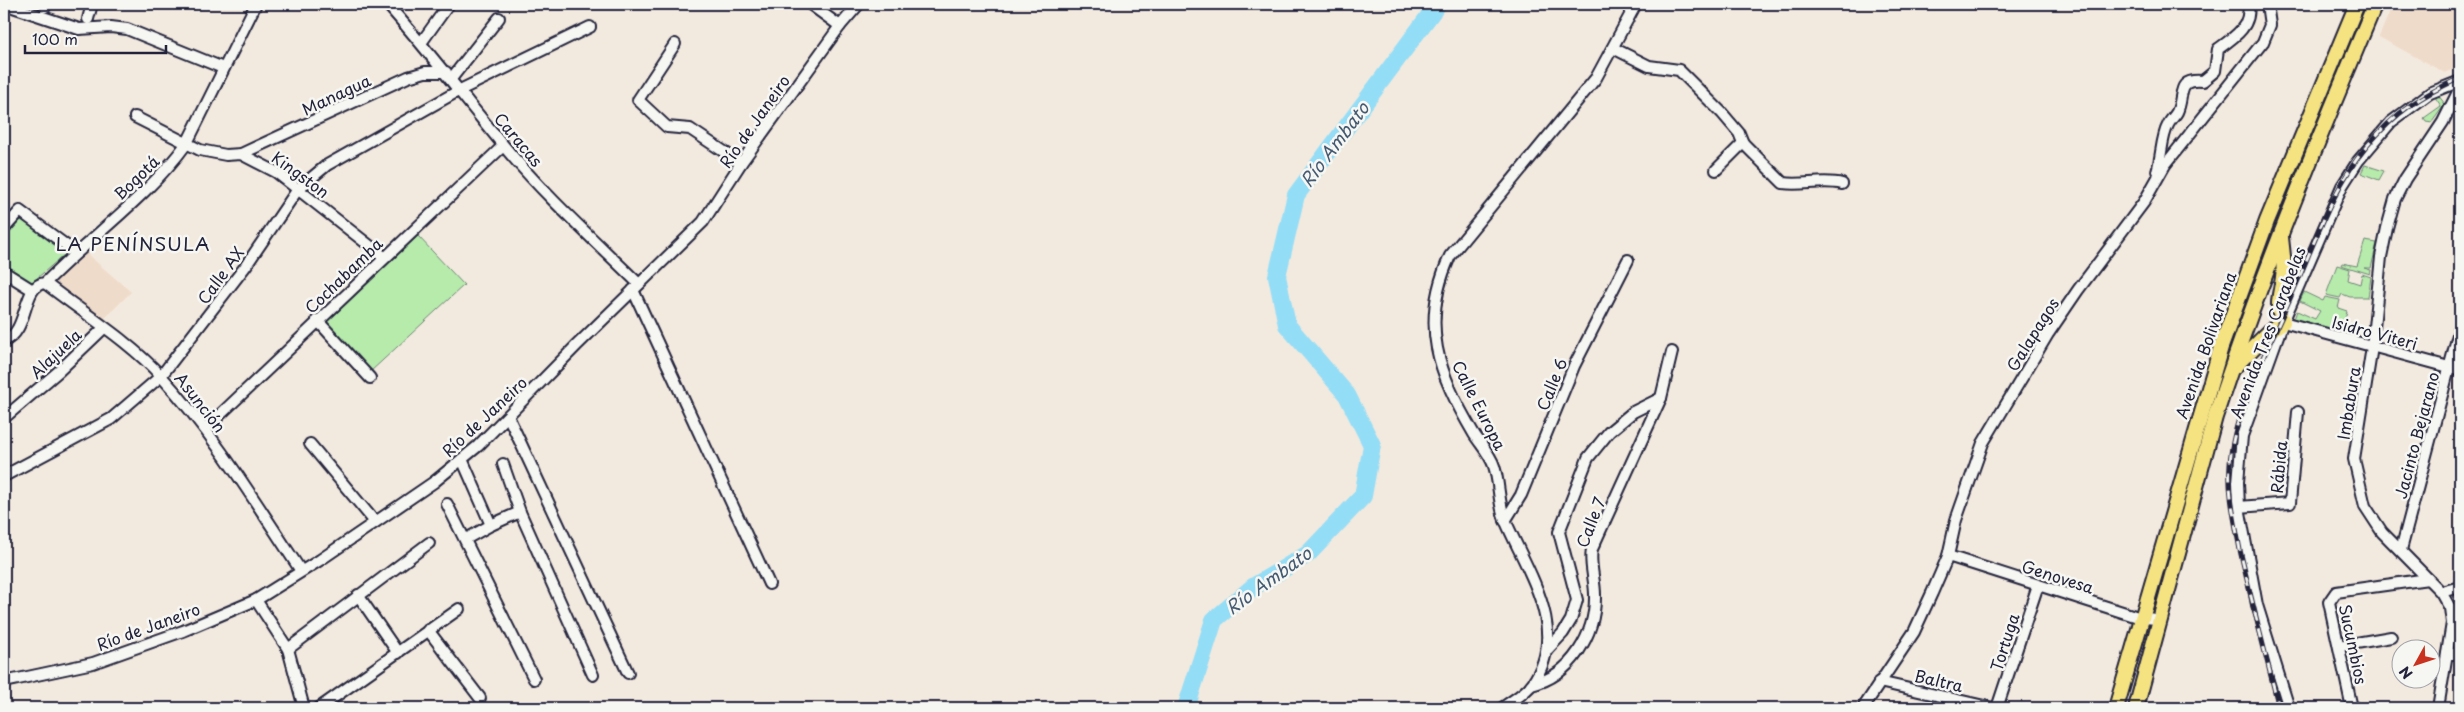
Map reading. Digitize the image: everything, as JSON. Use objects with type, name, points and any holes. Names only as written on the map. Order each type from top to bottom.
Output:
[{"type":"main road","name":"Avenida Bolivariana","points":[[2116,708],[2210,379],[2267,221],[2357,4]]},
{"type":"main road","name":"Avenida Bolivariana","points":[[2136,708],[2215,417],[2230,371],[2280,234],[2375,4]]},
{"type":"main road","points":[[2230,371],[2271,330],[2283,322],[2278,310],[2283,270],[2280,234]]},
{"type":"street","points":[[4,4],[80,30],[110,27],[127,29],[223,68]]},
{"type":"street","points":[[88,18],[92,4]]},
{"type":"street","name":"Bogotá","points":[[31,289],[44,283],[76,252],[155,183],[187,143],[256,4]]},
{"type":"street","name":"Caracas","points":[[387,4],[448,75],[503,146],[636,287]]},
{"type":"street","points":[[421,43],[449,4]]},
{"type":"street","points":[[810,4],[840,26]]},
{"type":"street","name":"Río de Janeiro","points":[[4,682],[93,663],[183,631],[256,600],[434,482],[508,416],[636,287],[704,222],[741,162],[858,4]]},
{"type":"street","name":"Calle Europa","points":[[1502,708],[1531,685],[1548,649],[1546,618],[1537,590],[1505,520],[1494,466],[1464,415],[1445,375],[1438,354],[1433,332],[1438,283],[1450,256],[1596,78],[1636,4]]},
{"type":"street","points":[[2155,183],[2167,125],[2178,111],[2179,97],[2184,86],[2193,80],[2203,81],[2215,71],[2218,49],[2242,30],[2250,18],[2248,4]]},
{"type":"street","name":"Galapagos","points":[[1863,708],[1914,632],[1948,556],[1956,520],[1982,443],[2048,334],[2155,183],[2165,165],[2263,42],[2270,25],[2267,4]]},
{"type":"street","points":[[448,75],[499,18]]},
{"type":"street","name":"Calle AX","points":[[4,476],[111,419],[161,376],[245,267],[298,189],[327,165],[460,90],[590,26]]},
{"type":"street","points":[[675,44],[638,100],[668,127],[690,129],[741,162]]},
{"type":"street","points":[[1613,48],[1649,66],[1679,70],[1722,113],[1739,133],[1743,143],[1783,183],[1804,185],[1834,182],[1842,184]]},
{"type":"street","name":"Managua","points":[[241,154],[408,77],[425,72],[448,75]]},
{"type":"street","name":"Avenida Tres Carabelas","points":[[2290,708],[2257,605],[2239,507],[2238,482],[2242,436],[2283,322],[2342,186],[2358,161],[2391,122],[2417,101],[2444,86],[2460,81]]},
{"type":"street","name":"Imbabura","points":[[2438,708],[2452,623],[2450,608],[2441,592],[2382,532],[2365,506],[2354,459],[2372,347],[2381,257],[2395,199],[2405,179],[2443,122],[2460,88]]},
{"type":"street","name":"Kingston","points":[[135,117],[212,154],[241,154],[276,172],[384,257]]},
{"type":"street","points":[[1716,170],[1743,143]]},
{"type":"street","name":"Cochabamba","points":[[205,429],[317,320],[503,146]]},
{"type":"street","points":[[4,229],[20,211],[76,252]]},
{"type":"street","name":"Calle 6","points":[[1505,520],[1521,495],[1574,366],[1628,260]]},
{"type":"street","points":[[4,272],[31,289],[22,324],[10,339],[4,341]]},
{"type":"street","name":"Asunción","points":[[44,283],[104,328],[161,376],[205,429],[301,571]]},
{"type":"street","points":[[636,287],[769,584]]},
{"type":"street","points":[[317,320],[370,378]]},
{"type":"street","name":"Isidro Viteri","points":[[2283,322],[2460,370]]},
{"type":"street","name":"Jacinto Bejarano","points":[[2401,550],[2460,327]]},
{"type":"street","name":"Alajuela","points":[[4,418],[59,371],[104,328]]},
{"type":"street","name":"Calle 7","points":[[1531,685],[1541,683],[1565,668],[1580,649],[1593,621],[1595,595],[1592,549],[1661,398],[1672,352]]},
{"type":"street","points":[[1548,649],[1563,633],[1571,620],[1577,600],[1559,532],[1588,458],[1609,432],[1633,412],[1661,398]]},
{"type":"street","name":"Rábida","points":[[2239,507],[2290,503],[2298,412]]},
{"type":"street","points":[[508,416],[628,673]]},
{"type":"street","points":[[310,444],[375,522]]},
{"type":"street","points":[[462,459],[491,525]]},
{"type":"street","points":[[503,464],[520,512],[593,675]]},
{"type":"street","points":[[447,504],[534,679]]},
{"type":"street","points":[[466,539],[520,512]]},
{"type":"street","points":[[288,649],[429,543]]},
{"type":"street","name":"Genovesa","points":[[1948,556],[2141,618],[2160,619]]},
{"type":"street","name":"Sucumbios","points":[[2352,708],[2329,602],[2336,592],[2428,579]]},
{"type":"street","name":"Tortuga","points":[[1997,708],[2038,585]]},
{"type":"street","points":[[2441,592],[2460,587]]},
{"type":"street","points":[[358,595],[398,653]]},
{"type":"street","points":[[256,600],[288,649],[304,708]]},
{"type":"street","points":[[319,708],[459,609]]},
{"type":"street","points":[[428,630],[480,698]]},
{"type":"street","points":[[2339,646],[2391,637]]},
{"type":"street","points":[[2446,654],[2460,654]]},
{"type":"street","name":"Baltra","points":[[1879,682],[1993,708]]},
{"type":"shaded area","points":[[2393,4],[2460,4],[2460,67],[2445,73],[2379,37]]},
{"type":"shaded area","points":[[86,253],[131,292],[104,319],[54,281]]},
{"type":"green space","points":[[2438,95],[2445,104],[2432,122],[2426,121],[2424,118],[2441,106],[2435,97]]},
{"type":"green space","points":[[2365,165],[2384,171],[2379,180],[2361,173]]},
{"type":"green space","points":[[21,215],[65,254],[29,285],[4,267],[4,235]]},
{"type":"green space","points":[[418,236],[464,285],[370,372],[325,324]]},
{"type":"green space","points":[[2365,241],[2377,243],[2371,268],[2364,268],[2371,270],[2370,274],[2341,265],[2342,263],[2357,266]]},
{"type":"green space","points":[[2337,265],[2350,269],[2348,280],[2360,284],[2362,274],[2371,277],[2368,297],[2350,297],[2342,294],[2340,298],[2326,295]]},
{"type":"green space","points":[[2304,292],[2323,301],[2325,297],[2340,300],[2338,308],[2347,311],[2342,333],[2294,319],[2297,311],[2315,319],[2320,311],[2300,301]]},
{"type":"waterway","name":"Río Ambato","points":[[1186,708],[1214,620],[1253,587],[1308,554],[1363,496],[1372,445],[1347,395],[1287,325],[1277,276],[1296,195],[1438,4]]},
{"type":"railway","points":[[2279,708],[2240,550],[2232,507],[2230,464],[2238,422],[2254,378],[2325,217],[2355,162],[2388,123],[2399,114],[2420,99],[2460,78]]},
{"type":"district","name":"LA PENÍNSULA","points":[[133,243]]}]
